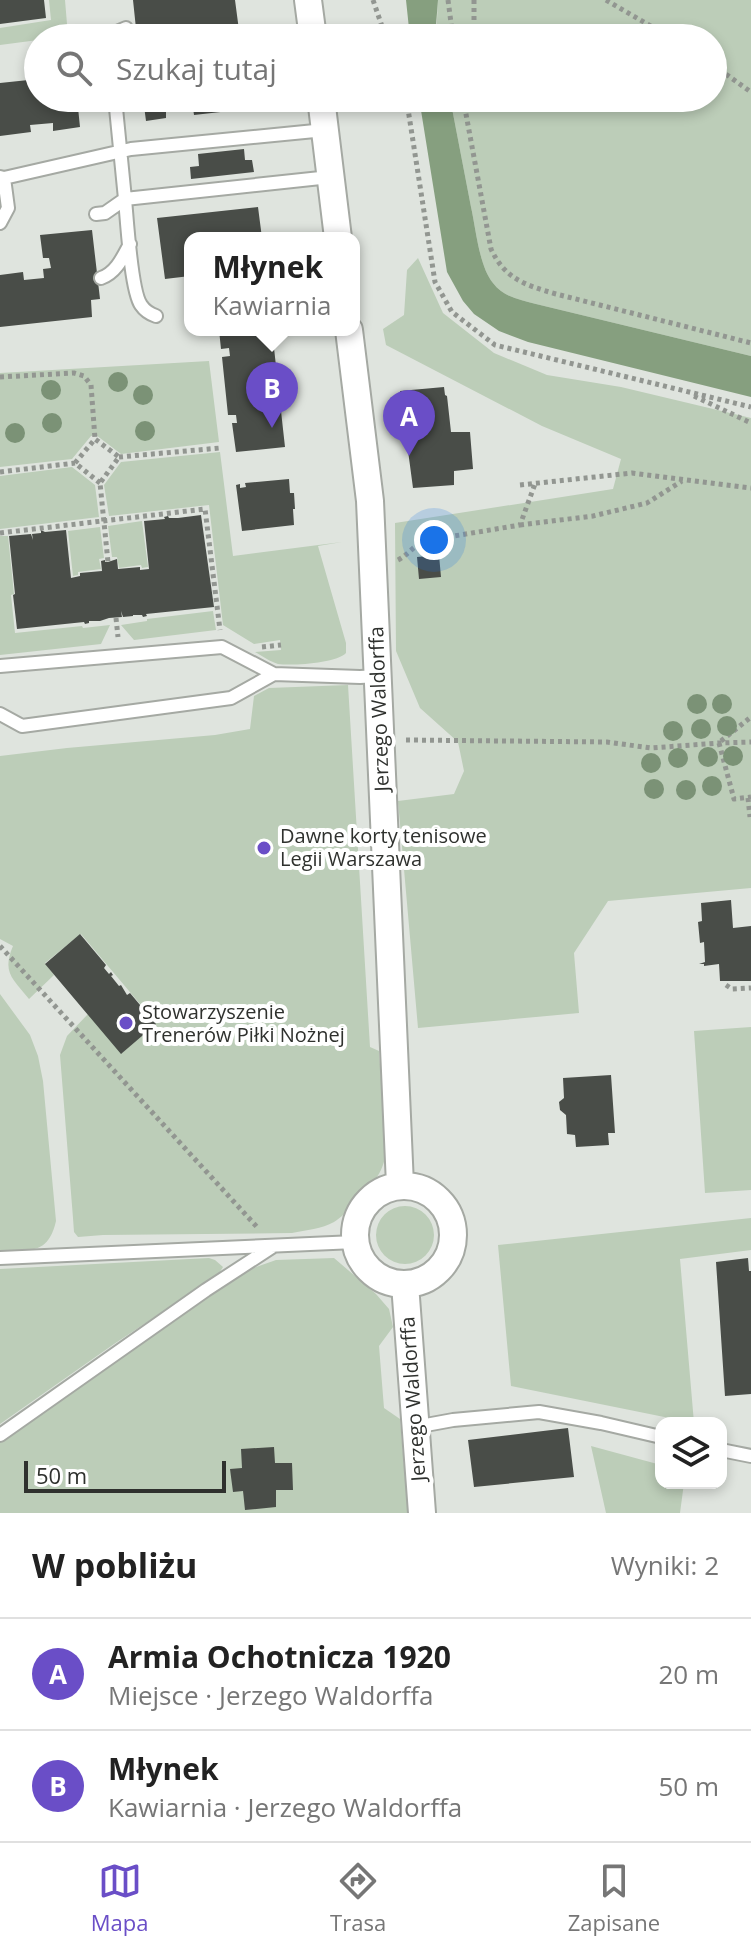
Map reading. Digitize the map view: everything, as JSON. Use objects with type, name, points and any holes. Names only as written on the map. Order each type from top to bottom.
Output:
[{"type":"street","points":[[308,0],[311,24]]},
{"type":"street","points":[[323,112],[337,232]]},
{"type":"street","name":"Jerzego Waldorffa","points":[[350,336],[370,501],[400,1185]]},
{"type":"street","points":[[400,1185],[415,1186],[441,1201],[450,1214],[454,1229],[453,1246],[447,1261],[429,1277],[405,1284],[391,1283],[367,1268],[355,1242],[355,1225],[361,1210],[384,1189],[400,1185]]},
{"type":"street","name":"Jerzego Waldorffa","points":[[405,1284],[422,1513]]},
{"type":"lane","points":[[115,112],[135,289],[140,304],[156,316]]},
{"type":"lane","points":[[0,223],[8,208],[2,178],[120,152],[325,130]]},
{"type":"lane","points":[[96,214],[105,213],[125,199],[330,177]]},
{"type":"lane","points":[[101,278],[114,270],[130,244]]},
{"type":"lane","points":[[0,666],[222,647],[274,674],[378,676]]},
{"type":"lane","points":[[0,714],[22,726],[231,698],[274,674]]},
{"type":"lane","points":[[0,1258],[355,1242]]},
{"type":"lane","points":[[0,1435],[274,1246]]},
{"type":"lane","points":[[415,1427],[539,1412],[655,1436]]},
{"type":"lane","points":[[727,1451],[751,1456]]},
{"type":"path","points":[[373,0],[381,24]]},
{"type":"path","points":[[448,0],[451,24]]},
{"type":"path","points":[[474,0],[474,24]]},
{"type":"path","points":[[606,0],[647,24]]},
{"type":"path","points":[[727,75],[751,92]]},
{"type":"path","points":[[408,112],[435,282],[452,312],[495,345],[751,407]]},
{"type":"path","points":[[466,112],[491,249],[499,264],[512,277],[530,287],[751,343]]},
{"type":"path","points":[[0,377],[74,373],[84,376],[91,385],[95,439],[75,463],[0,472]]},
{"type":"path","points":[[682,390],[751,423]]},
{"type":"path","points":[[95,439],[119,457],[220,448]]},
{"type":"path","points":[[108,562],[100,483],[119,457]]},
{"type":"path","points":[[75,463],[100,483]]},
{"type":"path","points":[[520,485],[632,473],[751,488]]},
{"type":"path","points":[[373,563],[392,563],[424,541],[593,516],[647,503],[683,480]]},
{"type":"path","points":[[520,525],[535,484]]},
{"type":"path","points":[[0,533],[205,509],[219,629],[224,632]]},
{"type":"path","points":[[254,648],[281,645]]},
{"type":"path","points":[[719,743],[751,717]]},
{"type":"path","points":[[381,740],[607,742],[651,748],[751,742]]},
{"type":"path","points":[[719,743],[734,799],[749,798],[750,817]]},
{"type":"path","points":[[0,946],[274,1246]]},
{"type":"path","points":[[726,985],[732,989],[751,988]]},
{"type":"shaded area","points":[[49,0],[65,0],[67,24],[26,24],[51,20]]},
{"type":"shaded area","points":[[406,0],[438,0],[436,24],[409,24]]},
{"type":"shaded area","points":[[438,0],[751,0],[751,356],[524,301],[497,288],[488,276],[481,257],[453,112],[727,112],[727,24],[437,24]]},
{"type":"shaded area","points":[[24,24],[24,42],[0,45],[0,28]]},
{"type":"shaded area","points":[[421,112],[453,112],[481,257],[488,276],[497,288],[524,301],[751,356],[751,397],[528,342],[499,331],[474,314],[447,272]]},
{"type":"shaded area","points":[[418,258],[443,313],[494,353],[547,375],[621,387],[751,418],[751,888],[608,901],[574,953],[579,1013],[418,1028],[398,801],[454,794],[464,771],[458,742],[420,708],[396,651],[395,523],[613,489],[621,459],[542,426],[386,345],[383,329],[404,315],[407,270]]},
{"type":"shaded area","points":[[209,361],[219,442],[121,454],[96,435],[91,436],[72,459],[0,467],[0,373]]},
{"type":"shaded area","points":[[220,452],[233,556],[342,542],[318,546],[346,643],[346,653],[314,663],[278,664],[255,652],[281,650],[280,640],[254,644],[223,625],[209,505],[109,516],[104,485],[121,462]]},
{"type":"shaded area","points":[[72,467],[95,485],[99,517],[0,529],[0,476]]},
{"type":"shaded area","points":[[142,521],[148,567],[119,568],[117,557],[112,557],[108,526]]},
{"type":"shaded area","points":[[100,527],[104,558],[99,559],[101,569],[78,572],[73,576],[68,531]]},
{"type":"shaded area","points":[[0,536],[8,536],[15,633],[110,625],[101,644],[0,655]]},
{"type":"shaded area","points":[[213,611],[216,630],[134,640],[121,625],[147,619]]},
{"type":"shaded area","points":[[348,685],[370,1047],[379,1051],[386,1147],[381,1170],[345,1214],[314,1229],[292,1233],[78,1237],[74,1232],[60,1055],[67,1036],[88,1014],[122,1053],[156,1023],[81,934],[45,963],[54,975],[29,999],[10,974],[8,962],[13,946],[0,939],[0,756],[250,729],[254,696],[269,688]]},
{"type":"shaded area","points":[[0,994],[30,1035],[43,1081],[56,1221],[48,1240],[36,1249],[0,1250]]},
{"type":"shaded area","points":[[751,1027],[751,1190],[705,1193],[694,1031]]},
{"type":"shaded area","points":[[405,1206],[426,1214],[434,1235],[426,1256],[405,1264],[384,1256],[376,1235],[384,1214]]},
{"type":"shaded area","points":[[751,1218],[751,1250],[680,1259],[693,1417],[664,1417],[511,1386],[498,1245]]},
{"type":"shaded area","points":[[209,1258],[223,1267],[218,1275],[0,1424],[0,1269]]},
{"type":"shaded area","points":[[334,1258],[389,1309],[393,1327],[379,1346],[384,1408],[400,1419],[408,1513],[0,1513],[0,1442],[248,1270],[276,1260]]},
{"type":"shaded area","points":[[591,1446],[655,1463],[655,1489],[683,1489],[680,1513],[606,1513]]},
{"type":"building","points":[[0,0],[44,0],[46,18],[0,24]]},
{"type":"building","points":[[133,0],[235,0],[238,24],[136,24]]},
{"type":"building","points":[[24,80],[24,112],[78,112],[80,127],[53,131],[53,123],[30,125],[31,132],[0,136],[0,83]]},
{"type":"building","points":[[145,112],[166,112],[166,118],[146,121]]},
{"type":"building","points":[[194,112],[220,112],[194,115]]},
{"type":"building","points":[[244,149],[245,160],[252,160],[254,172],[191,179],[190,167],[199,166],[198,154]]},
{"type":"building","points":[[258,207],[261,232],[184,232],[184,277],[165,279],[157,218]]},
{"type":"building","points":[[92,230],[100,299],[91,300],[92,317],[0,327],[0,275],[23,272],[24,280],[44,278],[43,269],[51,268],[49,258],[43,258],[40,235]]},
{"type":"building","points":[[220,336],[273,336],[285,447],[236,452],[232,423],[237,423],[236,415],[228,415],[222,357],[230,356],[229,348],[221,349]]},
{"type":"building","points":[[444,387],[451,432],[470,432],[473,469],[454,471],[454,485],[413,488],[400,391]]},
{"type":"building","points":[[289,479],[290,493],[294,493],[294,525],[242,531],[236,485],[240,484],[240,488],[246,487],[245,483]]},
{"type":"building","points":[[201,515],[214,607],[146,614],[143,617],[123,617],[121,611],[122,617],[85,624],[17,629],[9,536],[31,534],[33,540],[32,534],[41,533],[41,530],[66,530],[71,578],[80,576],[80,573],[102,571],[101,561],[105,560],[117,559],[118,569],[149,569],[144,521],[168,516]]},
{"type":"building","points":[[439,555],[441,577],[419,579],[417,557]]},
{"type":"building","points":[[731,900],[733,928],[751,926],[751,981],[720,981],[719,964],[699,964],[705,962],[704,942],[700,943],[698,922],[702,921],[701,903]]},
{"type":"building","points":[[80,934],[119,986],[127,995],[130,993],[156,1024],[121,1054],[45,964]]},
{"type":"building","points":[[611,1075],[615,1133],[608,1133],[609,1145],[576,1147],[575,1135],[567,1134],[566,1115],[560,1110],[559,1102],[564,1098],[563,1078]]},
{"type":"building","points":[[748,1258],[751,1271],[751,1394],[725,1396],[716,1262]]},
{"type":"building","points":[[568,1428],[574,1477],[474,1487],[468,1440]]},
{"type":"building","points":[[274,1447],[275,1463],[292,1463],[293,1490],[276,1490],[276,1507],[245,1510],[243,1491],[233,1492],[230,1469],[242,1468],[241,1449]]},
{"type":"place","name":"Młynek","points":[[272,428]]},
{"type":"place","name":"Armia Ochotnicza 1920","points":[[409,456]]},
{"type":"place","name":"Dawne korty tenisowe Legii Warszawa","points":[[264,848]]},
{"type":"place","name":"Stowarzyszenie Trenerów Piłki Nożnej","points":[[126,1023]]}]
